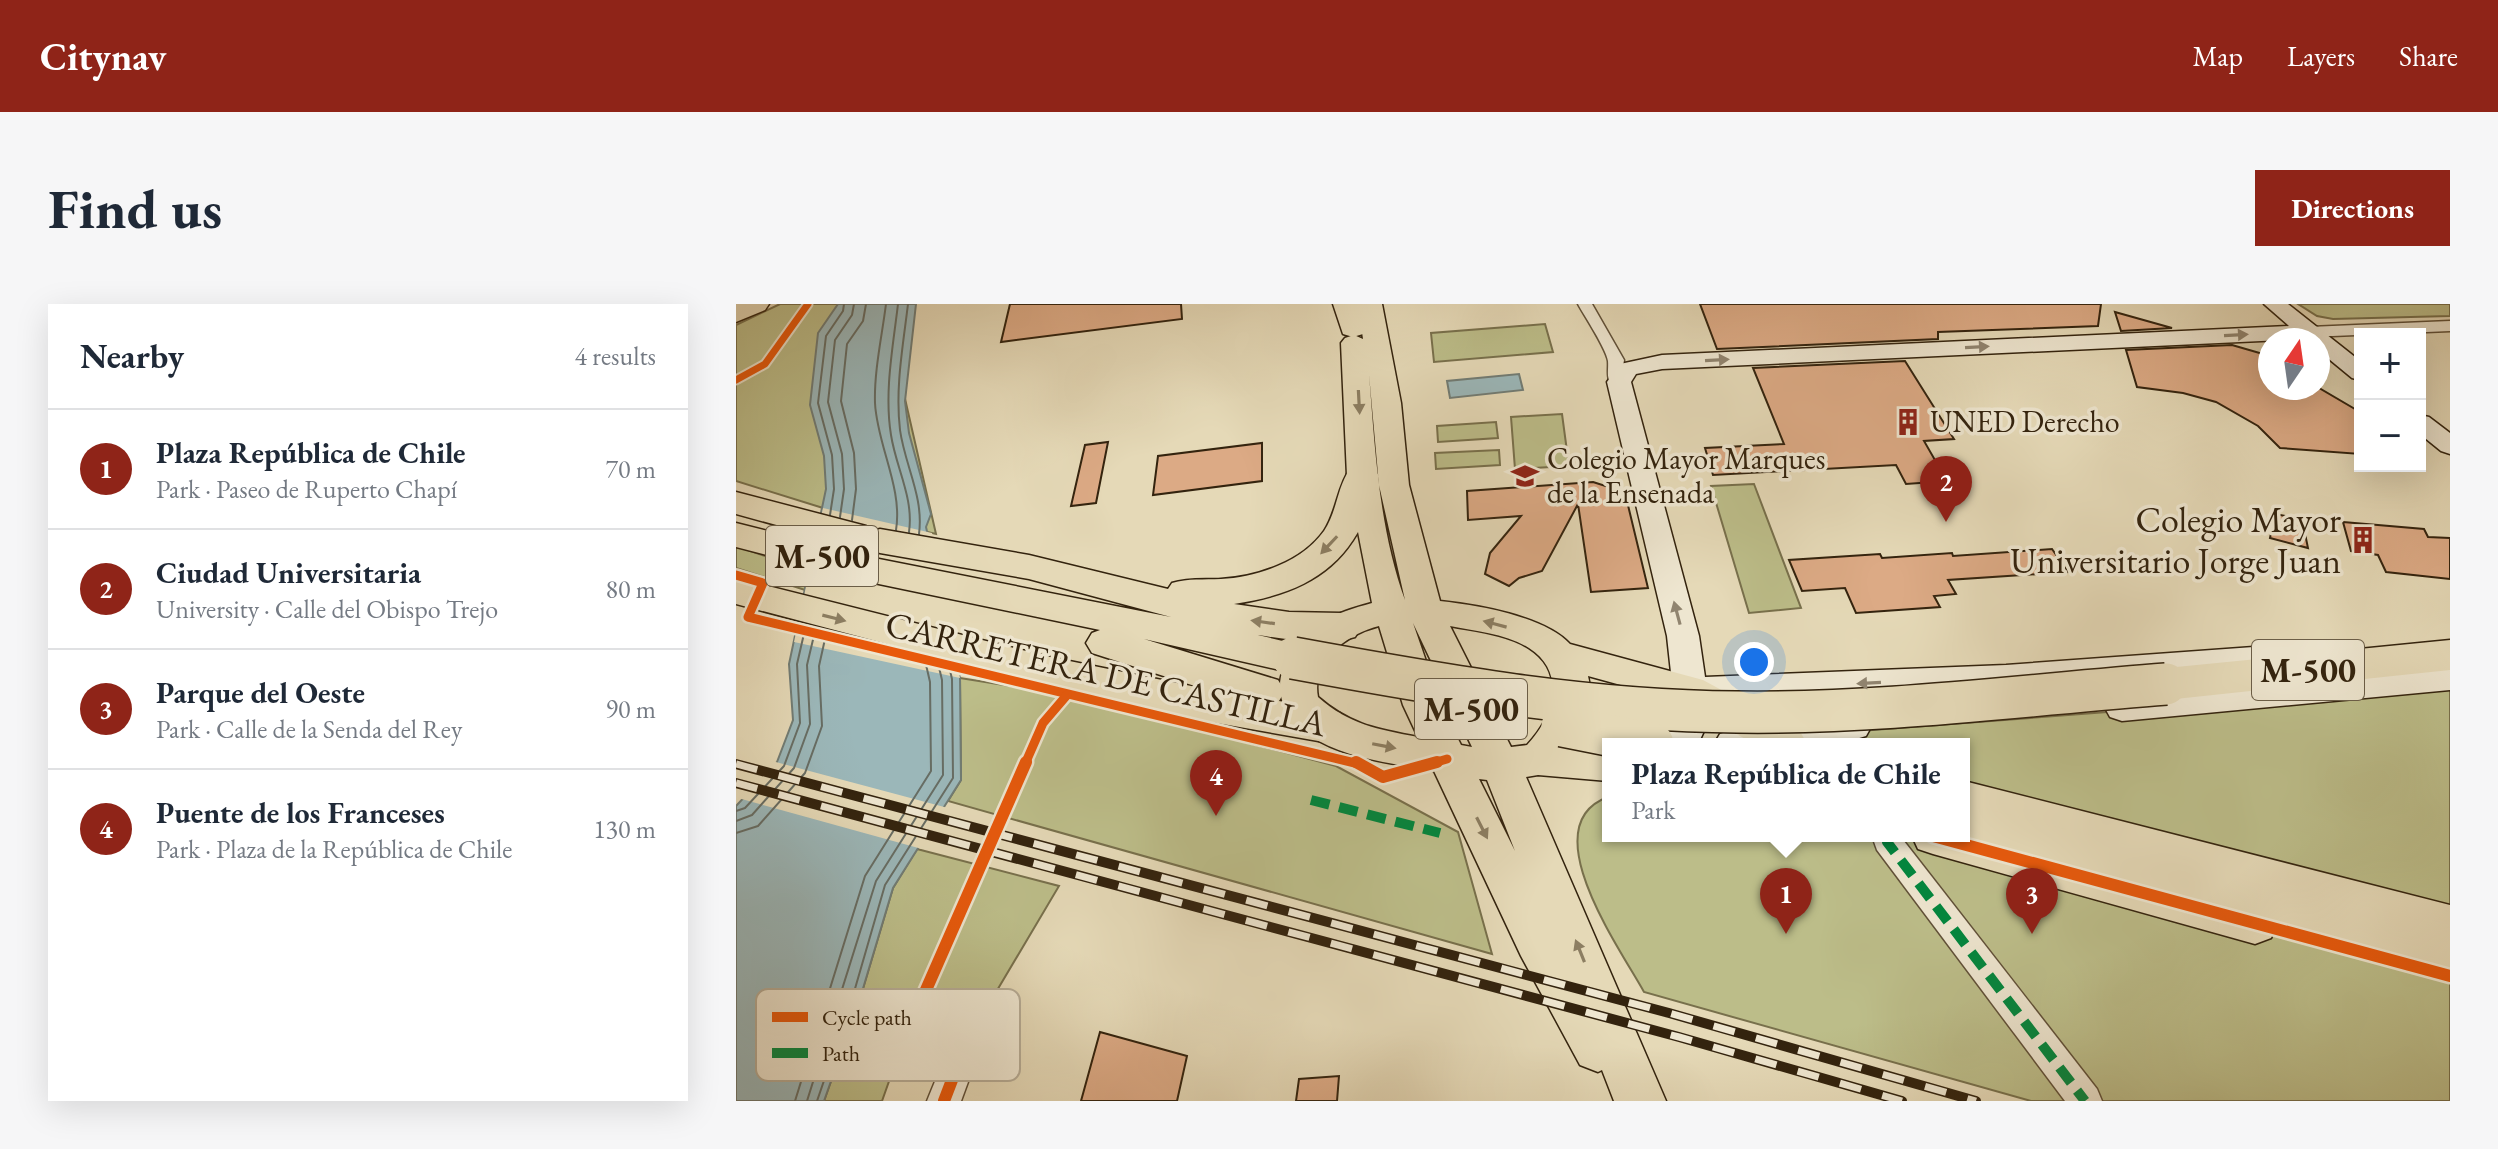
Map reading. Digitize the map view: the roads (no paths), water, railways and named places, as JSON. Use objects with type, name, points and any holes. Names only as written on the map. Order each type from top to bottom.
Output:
[{"type":"highway","points":[[736,314],[755,304]]},
{"type":"highway","name":"M-500","points":[[1083,580],[1205,594],[1266,584],[1304,567],[1327,550],[1345,527],[1362,476]]},
{"type":"highway","name":"CARRETERA DE CASTILLA","points":[[736,503],[758,530],[881,556],[1068,611],[1196,635],[1293,658]]},
{"type":"highway","name":"M-500","points":[[881,556],[1029,567],[1217,615],[1289,626],[1341,627]]},
{"type":"highway","name":"M-500","points":[[881,556],[948,597],[1027,618],[1312,714]]},
{"type":"highway","points":[[747,595],[1050,672],[1172,699],[1312,714]]},
{"type":"highway","name":"M-500","points":[[1293,658],[1433,685],[1548,701],[1671,710],[1802,711],[2166,684],[2450,655]]},
{"type":"highway","name":"M-500","points":[[1293,658],[1405,696],[1622,738]]},
{"type":"highway","points":[[1970,825],[2450,953]]},
{"type":"main road","points":[[2275,304],[2304,328]]},
{"type":"main road","points":[[1356,312],[1362,476],[1382,582],[1408,611],[1519,762],[1640,1101]]},
{"type":"main road","points":[[1356,312],[1387,403],[1408,611],[1422,705],[1537,941],[1629,1101]]},
{"type":"main road","points":[[1678,738],[1685,735],[1693,718],[1683,636],[1619,382],[1628,369],[1662,362],[2258,334]]},
{"type":"main road","points":[[2330,349],[2354,368]]},
{"type":"main road","points":[[2426,427],[2450,446]]},
{"type":"main road","points":[[1519,762],[1557,740],[1571,713],[1573,678],[1558,653],[1539,637],[1477,619],[1408,611],[1341,627],[1322,640],[1306,661],[1298,679],[1312,714],[1363,742],[1447,759],[1519,762],[1602,763]]},
{"type":"main road","points":[[1558,653],[1616,672],[1690,690],[2135,669],[2450,643]]},
{"type":"main road","points":[[1791,738],[1823,729],[2172,704],[2450,678]]},
{"type":"main road","points":[[1690,690],[1775,738]]},
{"type":"main road","points":[[1970,800],[2450,926]]},
{"type":"main road","points":[[1955,842],[2450,976]]},
{"type":"street","points":[[1585,304],[1612,353],[1619,382]]},
{"type":"street","points":[[2330,331],[2450,326]]},
{"type":"street","points":[[1612,353],[1631,359],[1662,362]]},
{"type":"street","points":[[1887,842],[2085,1101]]},
{"type":"street","points":[[944,1101],[952,1081]]},
{"type":"water","points":[[838,304],[916,304],[905,401],[909,433],[931,514],[926,527],[960,678],[961,780],[893,888],[863,989],[756,989],[756,1081],[831,1081],[824,1101],[736,1101],[736,806],[777,762],[793,720],[789,664],[826,489],[824,456],[810,405],[818,333]]},
{"type":"water","points":[[1519,374],[1523,390],[1450,398],[1447,381]]},
{"type":"railway","points":[[736,764],[1669,1013],[1976,1101]]},
{"type":"railway","points":[[736,783],[1679,1037],[1902,1101]]},
{"type":"place","name":"UNED Derecho","points":[[1908,422]]},
{"type":"place","name":"Colegio Mayor Marques de la Ensenada","points":[[1525,476]]},
{"type":"place","name":"Ciudad Universitaria","points":[[1946,522]]},
{"type":"place","name":"Colegio Mayor Universitario Jorge Juan","points":[[2363,540]]},
{"type":"place","name":"Puente de los Franceses","points":[[1216,816]]},
{"type":"place","name":"Plaza República de Chile","points":[[1786,934]]},
{"type":"place","name":"Parque del Oeste","points":[[2032,934]]}]
